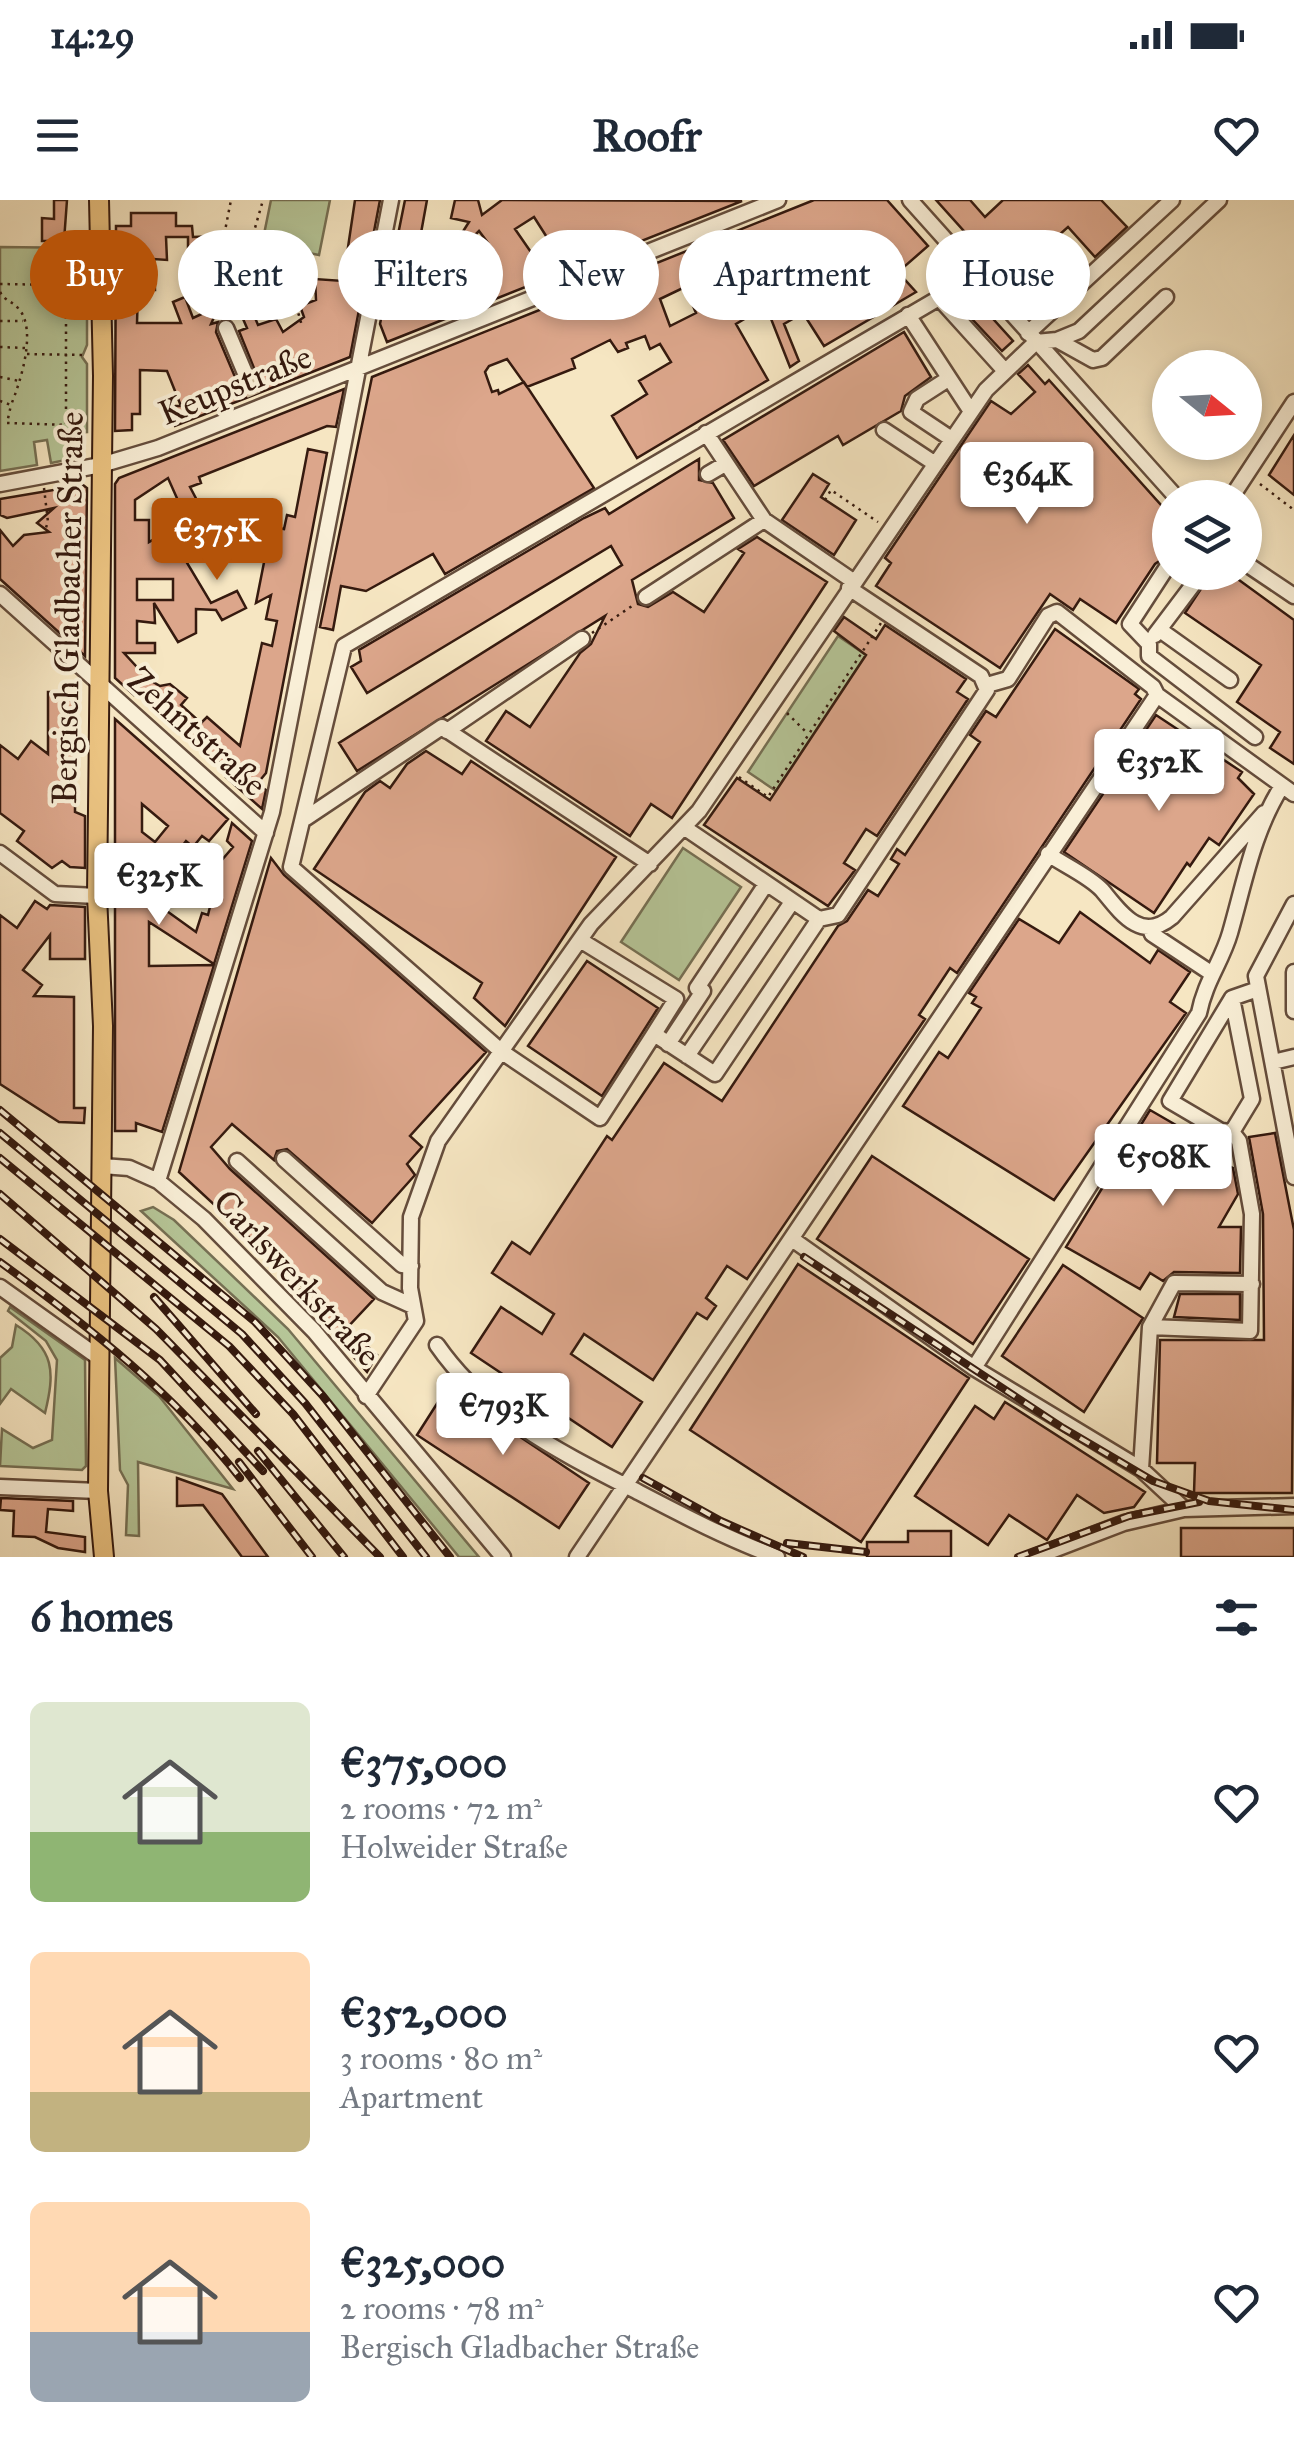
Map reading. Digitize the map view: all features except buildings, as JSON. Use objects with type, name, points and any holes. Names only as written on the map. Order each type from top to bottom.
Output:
[{"type":"main road","name":"Bergisch Gladbacher Straße","points":[[100,200],[102,465],[97,896],[102,1166],[98,1491],[104,1557]]},
{"type":"street","points":[[158,1181],[266,833],[392,200]]},
{"type":"street","name":"Keupstraße","points":[[0,484],[102,465],[256,401],[359,368],[778,200]]},
{"type":"street","points":[[910,200],[937,230]]},
{"type":"street","points":[[366,1396],[416,1321],[410,1266],[411,1217],[438,1141],[580,940],[685,828],[970,410],[1032,337],[1172,200]]},
{"type":"street","points":[[1058,340],[1079,330],[1219,200]]},
{"type":"street","points":[[1032,337],[1058,340],[1093,360],[1102,358],[1166,297]]},
{"type":"street","points":[[580,940],[676,999],[600,1118],[502,1052],[291,868],[344,646],[926,305]]},
{"type":"street","points":[[908,315],[970,410]]},
{"type":"street","points":[[959,320],[1004,371]]},
{"type":"street","points":[[1017,320],[1161,480]]},
{"type":"street","points":[[226,328],[245,373]]},
{"type":"street","points":[[948,379],[917,399],[911,412],[950,438]]},
{"type":"street","points":[[1243,480],[1294,402]]},
{"type":"street","points":[[884,430],[934,463]]},
{"type":"street","points":[[706,433],[764,520],[887,614],[981,676],[987,686]]},
{"type":"street","points":[[708,474],[725,464]]},
{"type":"street","points":[[646,597],[764,520]]},
{"type":"street","points":[[1262,574],[1294,596]]},
{"type":"street","points":[[1152,590],[1130,624],[1148,644],[1149,656],[1255,737]]},
{"type":"street","points":[[1148,644],[1189,590]]},
{"type":"street","name":"Zehntstraße","points":[[0,594],[266,833]]},
{"type":"street","points":[[654,1034],[715,1074],[819,920],[838,915],[987,686],[1008,680],[1048,616],[1057,612],[1154,687],[1157,695],[1288,790],[1172,916],[1150,928],[1136,926],[1110,906],[1101,889],[1048,854]]},
{"type":"street","points":[[1160,630],[1230,680]]},
{"type":"street","points":[[447,730],[582,639]]},
{"type":"street","points":[[577,1557],[628,1487],[1157,695]]},
{"type":"street","points":[[306,818],[442,727],[650,864]]},
{"type":"street","points":[[974,1368],[1199,1013],[1210,973],[1230,937],[1242,881],[1266,812]]},
{"type":"street","points":[[685,828],[819,920]]},
{"type":"street","points":[[0,853],[55,894],[97,896]]},
{"type":"street","points":[[668,1044],[703,992],[698,988],[766,884]]},
{"type":"street","points":[[687,1056],[792,902]]},
{"type":"street","points":[[1294,904],[1259,964],[1258,989],[1294,1177]]},
{"type":"street","points":[[1150,928],[1152,934],[1210,973]]},
{"type":"street","points":[[1294,972],[1294,1010]]},
{"type":"street","points":[[1150,1328],[1250,1332],[1252,1214],[1239,1140],[1232,1132],[1221,1131],[1170,1101],[1232,998],[1258,989]]},
{"type":"street","points":[[1232,998],[1252,1099],[1232,1132]]},
{"type":"street","points":[[1272,1062],[1294,1057]]},
{"type":"street","points":[[284,1159],[402,1264],[410,1266]]},
{"type":"street","points":[[237,1161],[382,1292],[414,1306]]},
{"type":"street","name":"Carlswerkstraße","points":[[102,1166],[128,1168],[158,1181],[250,1264],[314,1331],[503,1557]]},
{"type":"street","points":[[792,1239],[974,1368],[1141,1470],[1184,1508]]},
{"type":"street","points":[[1141,1470],[1150,1328],[1174,1283],[1252,1284]]},
{"type":"street","points":[[0,1287],[98,1357]]},
{"type":"street","points":[[437,1346],[458,1376],[523,1429],[733,1541],[776,1557]]},
{"type":"street","points":[[0,1487],[98,1491]]},
{"type":"street","points":[[1036,1557],[1124,1524],[1184,1508],[1294,1506]]},
{"type":"path","points":[[225,230],[231,200]]},
{"type":"path","points":[[254,230],[263,200]]},
{"type":"path","points":[[0,284],[66,286],[66,425],[0,423]]},
{"type":"path","points":[[0,292],[18,308],[24,321],[26,348],[8,424]]},
{"type":"path","points":[[226,320],[226,328]]},
{"type":"path","points":[[300,320],[302,326]]},
{"type":"path","points":[[0,322],[24,321]]},
{"type":"path","points":[[0,347],[26,348]]},
{"type":"path","points":[[26,354],[100,355]]},
{"type":"path","points":[[0,377],[20,381]]},
{"type":"path","points":[[0,400],[11,405]]},
{"type":"path","points":[[1247,474],[1294,510]]},
{"type":"path","points":[[42,476],[48,522],[44,534]]},
{"type":"path","points":[[825,500],[832,490],[884,525]]},
{"type":"path","points":[[582,639],[646,597]]},
{"type":"path","points":[[734,773],[768,797],[887,614]]},
{"type":"path","points":[[787,712],[808,734]]},
{"type":"path","points":[[523,1429],[542,1400]]},
{"type":"green space","points":[[271,200],[330,200],[319,255],[318,230],[265,230]]},
{"type":"green space","points":[[0,247],[30,247],[30,320],[87,320],[87,345],[82,357],[87,364],[87,432],[67,433],[66,460],[51,463],[47,440],[34,442],[37,465],[0,471]]},
{"type":"green space","points":[[838,636],[866,655],[776,791],[748,772]]},
{"type":"green space","points":[[683,848],[741,887],[679,980],[621,942]]},
{"type":"green space","points":[[153,1207],[174,1220],[288,1329],[479,1557],[459,1557],[278,1337],[141,1211]]},
{"type":"green space","points":[[10,1307],[85,1360],[86,1466],[82,1470],[0,1466],[2,1429],[33,1448],[52,1440],[57,1360],[46,1341],[8,1311]]},
{"type":"green space","points":[[16,1325],[38,1343],[49,1363],[45,1413],[11,1389],[0,1404],[0,1358],[12,1347]]},
{"type":"green space","points":[[115,1358],[159,1396],[233,1489],[138,1462],[139,1536],[126,1535],[128,1485],[120,1470]]},
{"type":"tunnel","points":[[245,373],[254,395]]},
{"type":"railway","points":[[0,1110],[255,1322],[322,1395],[450,1557]]},
{"type":"railway","points":[[0,1133],[242,1334],[305,1403],[426,1557]]},
{"type":"railway","points":[[0,1158],[229,1346],[293,1414],[403,1557]]},
{"type":"railway","points":[[0,1194],[156,1329],[380,1557]]},
{"type":"railway","points":[[0,1239],[160,1360],[263,1471]]},
{"type":"railway","points":[[804,1257],[1063,1428],[1153,1481],[1209,1501],[1294,1510]]},
{"type":"railway","points":[[0,1262],[128,1362],[186,1417],[240,1478]]},
{"type":"railway","points":[[154,1297],[256,1414]]},
{"type":"railway","points":[[258,1451],[344,1557]]},
{"type":"railway","points":[[239,1462],[312,1557]]},
{"type":"railway","points":[[643,1478],[721,1521],[803,1557]]},
{"type":"railway","points":[[1018,1557],[1129,1516],[1199,1502]]},
{"type":"railway","points":[[787,1543],[866,1552]]}]
